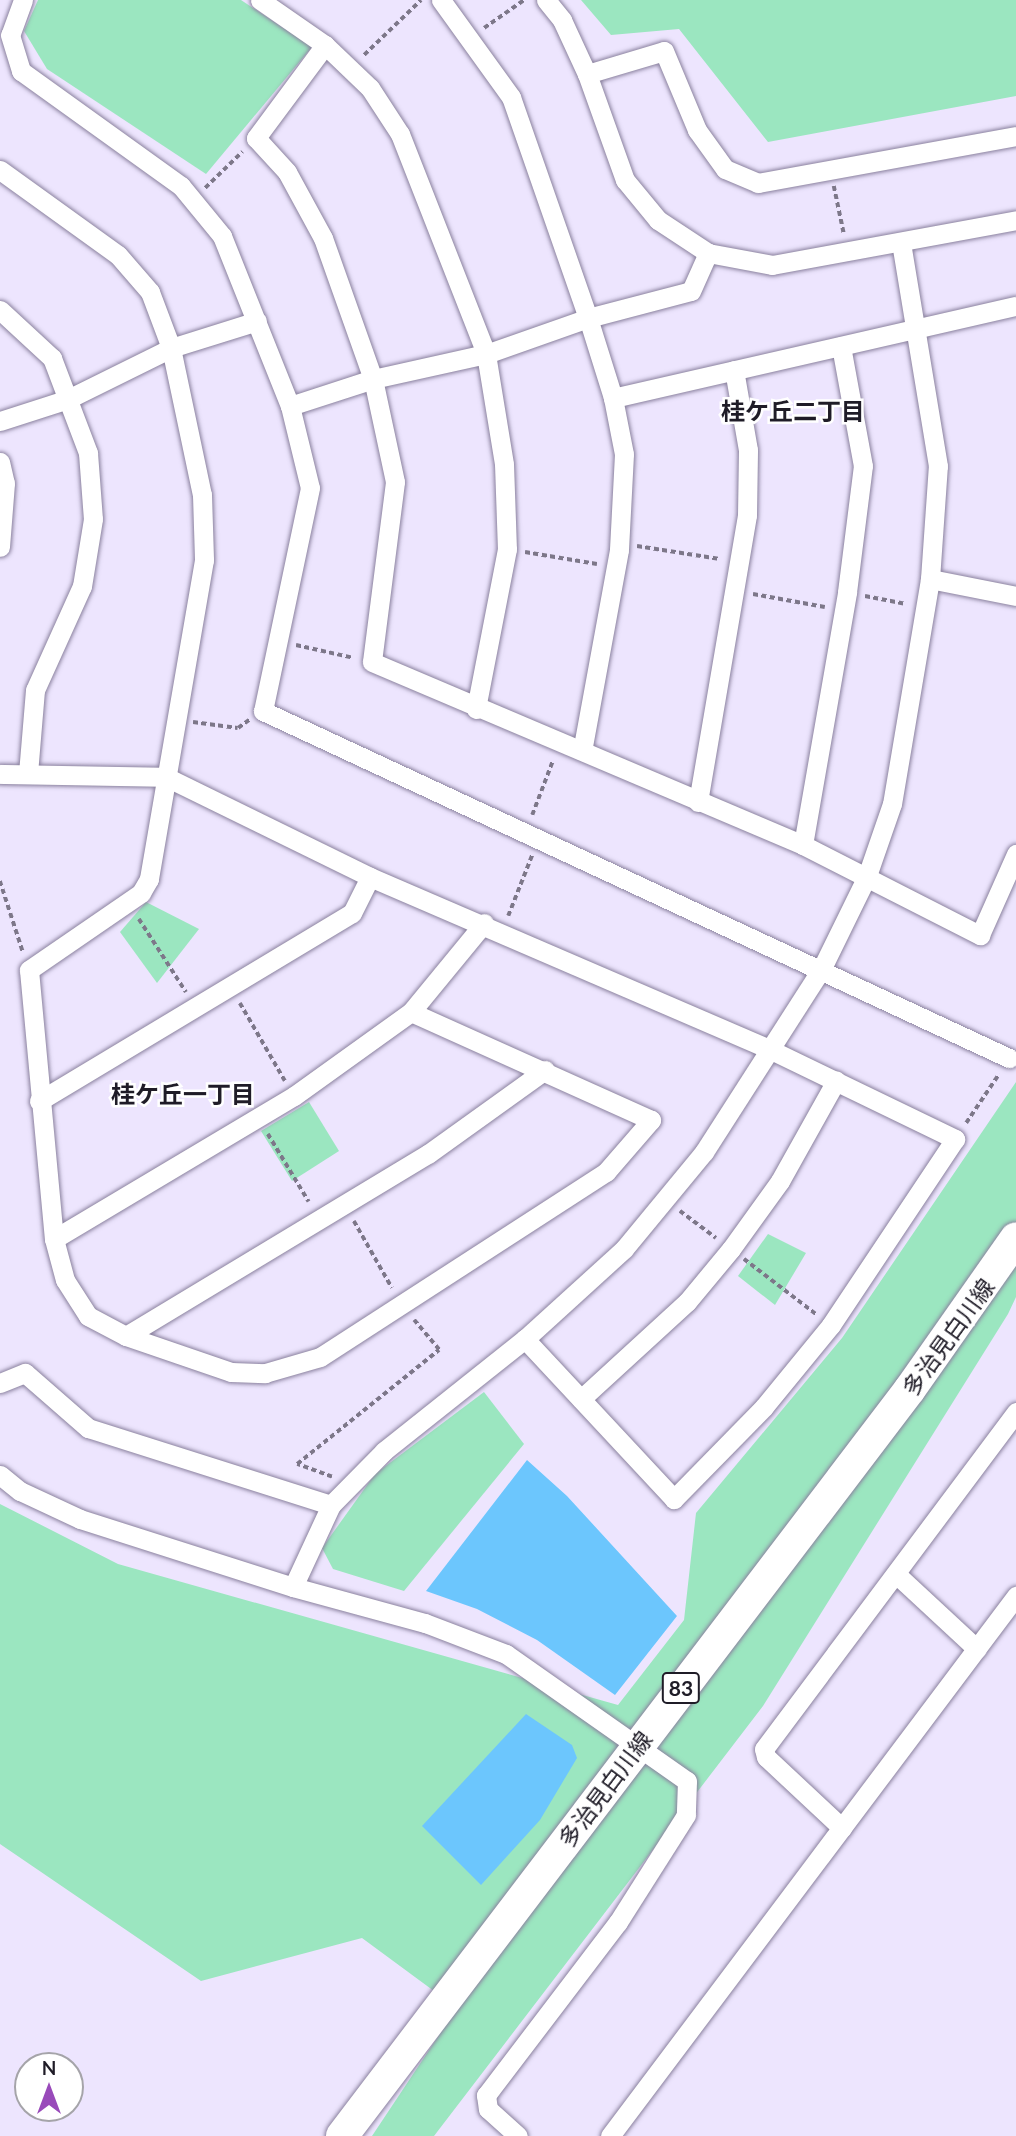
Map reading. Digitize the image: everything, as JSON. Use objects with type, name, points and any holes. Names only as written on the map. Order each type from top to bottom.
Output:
[{"type":"main road","name":"多治見白川線","points":[[342,2136],[636,1746],[1012,1256]]},
{"type":"street","points":[[23,0],[10,34],[21,71],[181,186],[222,236],[290,406],[310,488],[262,711],[822,968],[1009,1058]]},
{"type":"street","points":[[260,0],[325,45],[350,68],[370,88],[400,134],[486,354],[504,464],[507,549],[477,709]]},
{"type":"street","points":[[441,0],[471,37],[511,97],[588,318],[613,398],[624,454],[620,543],[582,751]]},
{"type":"street","points":[[546,0],[562,20],[587,74],[625,180],[658,220],[708,253],[772,265],[1016,220]]},
{"type":"street","points":[[325,45],[256,138],[287,172],[323,238],[373,379],[395,482],[372,662],[477,709],[803,845],[980,935],[1016,853]]},
{"type":"street","points":[[587,74],[664,51],[697,130],[725,169],[758,183],[1016,136]]},
{"type":"street","points":[[0,170],[118,255],[150,292],[171,348],[202,495],[204,560],[149,879],[141,893],[29,970],[39,1101],[54,1238],[65,1280],[88,1316],[126,1336],[231,1372],[265,1373],[320,1357],[606,1172],[651,1120],[411,1012]]},
{"type":"street","points":[[293,1587],[331,1505],[384,1451],[525,1339],[624,1249],[704,1152],[822,968],[867,876],[892,804],[930,579],[938,466],[901,243]]},
{"type":"street","points":[[290,406],[373,379],[486,354],[588,318],[691,291],[708,253]]},
{"type":"street","points":[[613,398],[1016,306]]},
{"type":"street","points":[[0,310],[52,358],[88,453],[93,519],[82,586],[35,690],[28,774]]},
{"type":"street","points":[[0,422],[68,398],[171,348],[257,321]]},
{"type":"street","points":[[803,845],[846,602],[863,466],[841,346]]},
{"type":"street","points":[[698,802],[747,515],[748,450],[734,370]]},
{"type":"street","points":[[0,462],[5,482],[0,547]]},
{"type":"street","points":[[930,579],[1016,596]]},
{"type":"street","points":[[0,775],[166,777],[370,877],[493,927],[769,1049],[955,1139],[831,1325],[764,1406],[674,1499],[525,1339]]},
{"type":"street","points":[[39,1101],[352,913],[370,877]]},
{"type":"street","points":[[54,1238],[293,1096],[411,1012],[493,927]]},
{"type":"street","points":[[126,1336],[428,1154],[545,1070]]},
{"type":"street","points":[[581,1399],[687,1302],[731,1249],[780,1181],[836,1081]]},
{"type":"street","points":[[0,1383],[25,1373],[88,1428],[331,1505]]},
{"type":"street","points":[[842,1828],[766,1757],[764,1749],[1016,1412]]},
{"type":"street","points":[[0,1475],[20,1491],[80,1518],[293,1587],[425,1623],[506,1654],[687,1781],[686,1815],[618,1922],[486,2095],[488,2109],[518,2136]]},
{"type":"street","points":[[896,1574],[977,1649]]},
{"type":"street","points":[[610,2136],[1016,1596]]},
{"type":"path","points":[[350,68],[421,0]]},
{"type":"path","points":[[471,37],[524,0]]},
{"type":"path","points":[[192,201],[256,138]]},
{"type":"path","points":[[831,171],[848,252]]},
{"type":"path","points":[[620,543],[739,562]]},
{"type":"path","points":[[507,549],[616,567]]},
{"type":"path","points":[[734,591],[925,607]]},
{"type":"path","points":[[277,641],[372,662]]},
{"type":"path","points":[[177,720],[238,728],[262,711]]},
{"type":"path","points":[[493,927],[532,834],[559,742]]},
{"type":"path","points":[[0,881],[29,970]]},
{"type":"path","points":[[128,902],[195,1007]]},
{"type":"path","points":[[230,986],[293,1096]]},
{"type":"path","points":[[955,1139],[1009,1058]]},
{"type":"path","points":[[258,1117],[320,1219]]},
{"type":"path","points":[[345,1204],[401,1305],[439,1350],[297,1464],[351,1484]]},
{"type":"green space","points":[[38,0],[241,0],[312,47],[206,174],[47,69],[24,31]]},
{"type":"green space","points":[[581,0],[1016,0],[1016,96],[768,142],[679,29],[611,35]]},
{"type":"green space","points":[[146,902],[199,929],[157,983],[120,932]]},
{"type":"green space","points":[[1016,1082],[1016,1297],[1008,1314],[763,1706],[434,2136],[372,2136],[457,2008],[362,1938],[201,1981],[0,1844],[0,1504],[118,1564],[618,1705],[684,1620],[696,1513],[842,1338]]},
{"type":"green space","points":[[309,1102],[339,1151],[292,1181],[261,1131]]},
{"type":"green space","points":[[768,1234],[806,1253],[775,1305],[738,1276]]},
{"type":"green space","points":[[484,1392],[524,1444],[404,1591],[333,1569],[322,1548],[375,1474]]},
{"type":"water","points":[[527,1460],[567,1496],[677,1616],[615,1695],[537,1640],[477,1609],[426,1591]]},
{"type":"water","points":[[526,1714],[572,1745],[577,1758],[540,1820],[481,1885],[422,1826]]},
{"type":"district","name":"桂ケ丘二丁目","points":[[793,411]]},
{"type":"district","name":"桂ケ丘一丁目","points":[[183,1094]]}]
